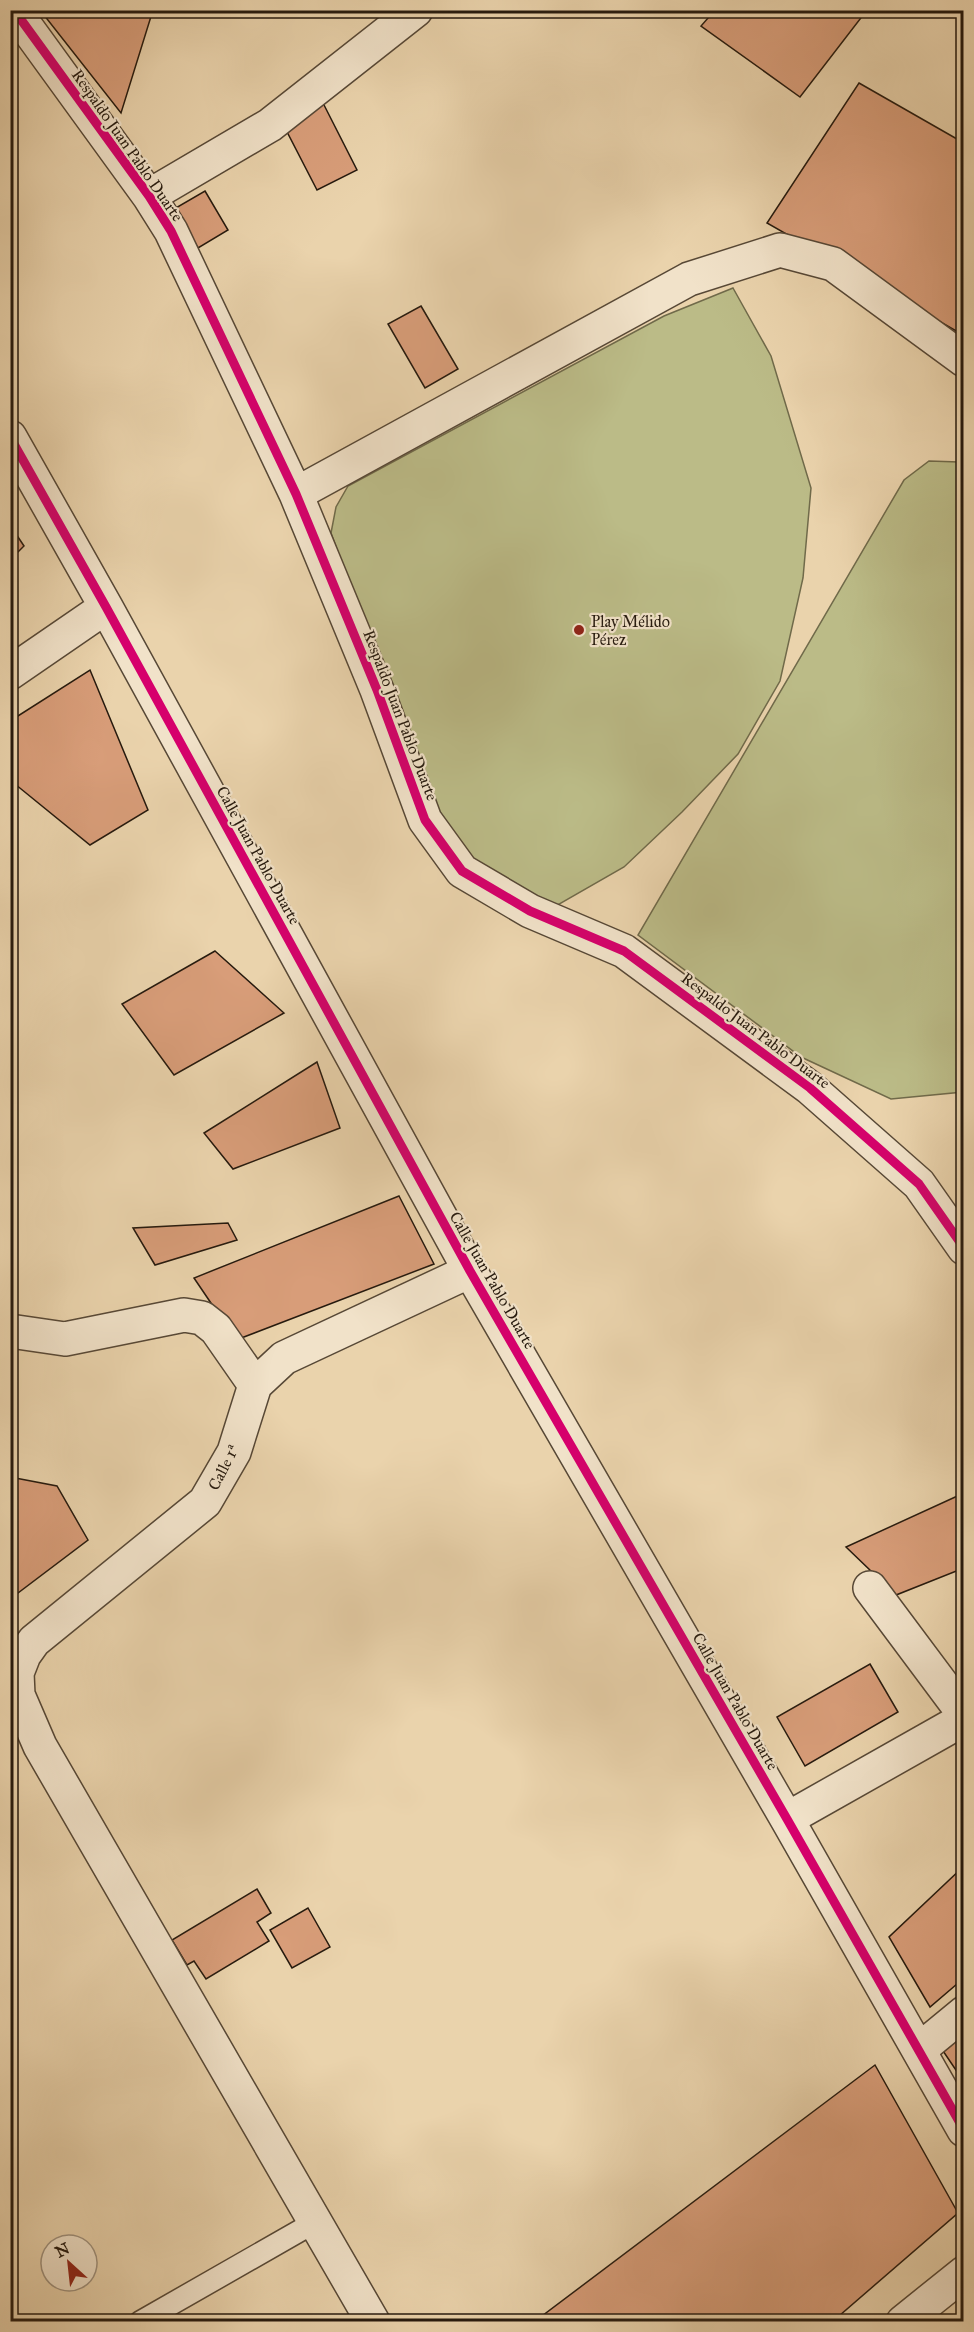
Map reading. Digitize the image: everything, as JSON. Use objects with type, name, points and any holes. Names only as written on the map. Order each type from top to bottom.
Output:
[{"type":"street","name":"Respaldo Juan Pablo Duarte","points":[[14,10],[150,196],[171,231],[296,494],[377,690],[425,820],[462,872],[530,911],[624,951],[810,1088],[919,1184],[963,1248]]},
{"type":"street","points":[[150,196],[270,125],[417,10]]},
{"type":"street","points":[[296,494],[689,279],[780,250],[833,264],[963,360]]},
{"type":"street","name":"Calle Juan Pablo Duarte","points":[[10,437],[106,607],[470,1271],[788,1819],[963,2130]]},
{"type":"street","points":[[10,673],[106,607]]},
{"type":"street","name":"Calle 1ª","points":[[14,1702],[17,1673],[34,1641],[205,1502],[234,1452],[255,1385],[284,1358],[470,1271]]},
{"type":"street","points":[[10,1330],[65,1339],[184,1315],[202,1318],[216,1329],[255,1385]]},
{"type":"street","points":[[870,1588],[963,1714]]},
{"type":"street","points":[[14,1702],[373,2322]]},
{"type":"street","points":[[788,1819],[963,1719]]},
{"type":"street","points":[[919,2050],[963,2013]]},
{"type":"street","points":[[903,2322],[963,2273]]},
{"type":"lane","points":[[140,2322],[315,2222]]},
{"type":"green space","name":"Play Mélido Pérez","points":[[733,288],[771,356],[811,488],[803,578],[780,681],[738,754],[682,812],[624,867],[549,910],[482,872],[436,821],[331,533],[336,507],[348,486],[664,316]]},
{"type":"green space","points":[[929,461],[959,462],[963,465],[963,1092],[891,1099],[801,1057],[638,935],[904,480]]},
{"type":"building","points":[[40,10],[153,10],[121,113]]},
{"type":"building","points":[[373,10],[403,10],[381,25]]},
{"type":"building","points":[[715,10],[867,10],[800,97],[701,26]]},
{"type":"building","points":[[859,83],[964,143],[964,320],[958,332],[767,223]]},
{"type":"building","points":[[323,103],[357,170],[317,190],[283,124]]},
{"type":"building","points":[[205,191],[228,230],[198,248],[174,209]]},
{"type":"building","points":[[421,306],[458,369],[425,388],[388,324]]},
{"type":"building","points":[[10,525],[24,546],[10,560]]},
{"type":"building","points":[[90,670],[148,810],[90,845],[10,780],[10,721]]},
{"type":"building","points":[[215,951],[284,1013],[174,1075],[122,1004]]},
{"type":"building","points":[[317,1062],[340,1128],[233,1169],[204,1133]]},
{"type":"building","points":[[399,1196],[434,1264],[236,1340],[194,1278]]},
{"type":"building","points":[[228,1223],[237,1240],[155,1265],[133,1228]]},
{"type":"building","points":[[10,1477],[57,1486],[88,1540],[10,1599]]},
{"type":"building","points":[[964,1493],[964,1568],[896,1595],[846,1547]]},
{"type":"building","points":[[870,1664],[898,1712],[805,1766],[777,1717]]},
{"type":"building","points":[[964,1672],[964,1694],[950,1677]]},
{"type":"building","points":[[964,1866],[964,1978],[930,2007],[889,1937]]},
{"type":"building","points":[[257,1889],[271,1913],[257,1922],[269,1941],[206,1979],[194,1961],[187,1965],[172,1940]]},
{"type":"building","points":[[308,1908],[330,1947],[292,1968],[270,1930]]},
{"type":"building","points":[[964,2029],[964,2082],[939,2045]]},
{"type":"building","points":[[875,2065],[958,2213],[832,2322],[534,2322]]},
{"type":"building","points":[[964,2310],[964,2322],[949,2322]]},
{"type":"cycle path","points":[[14,10],[149,196],[171,231],[296,494],[377,690],[425,820],[462,871],[530,911],[624,951],[810,1088],[919,1184],[964,1248]]},
{"type":"cycle path","points":[[10,437],[106,607],[470,1271],[964,2130]]},
{"type":"place","name":"Play Mélido Pérez","points":[[579,630]]}]
